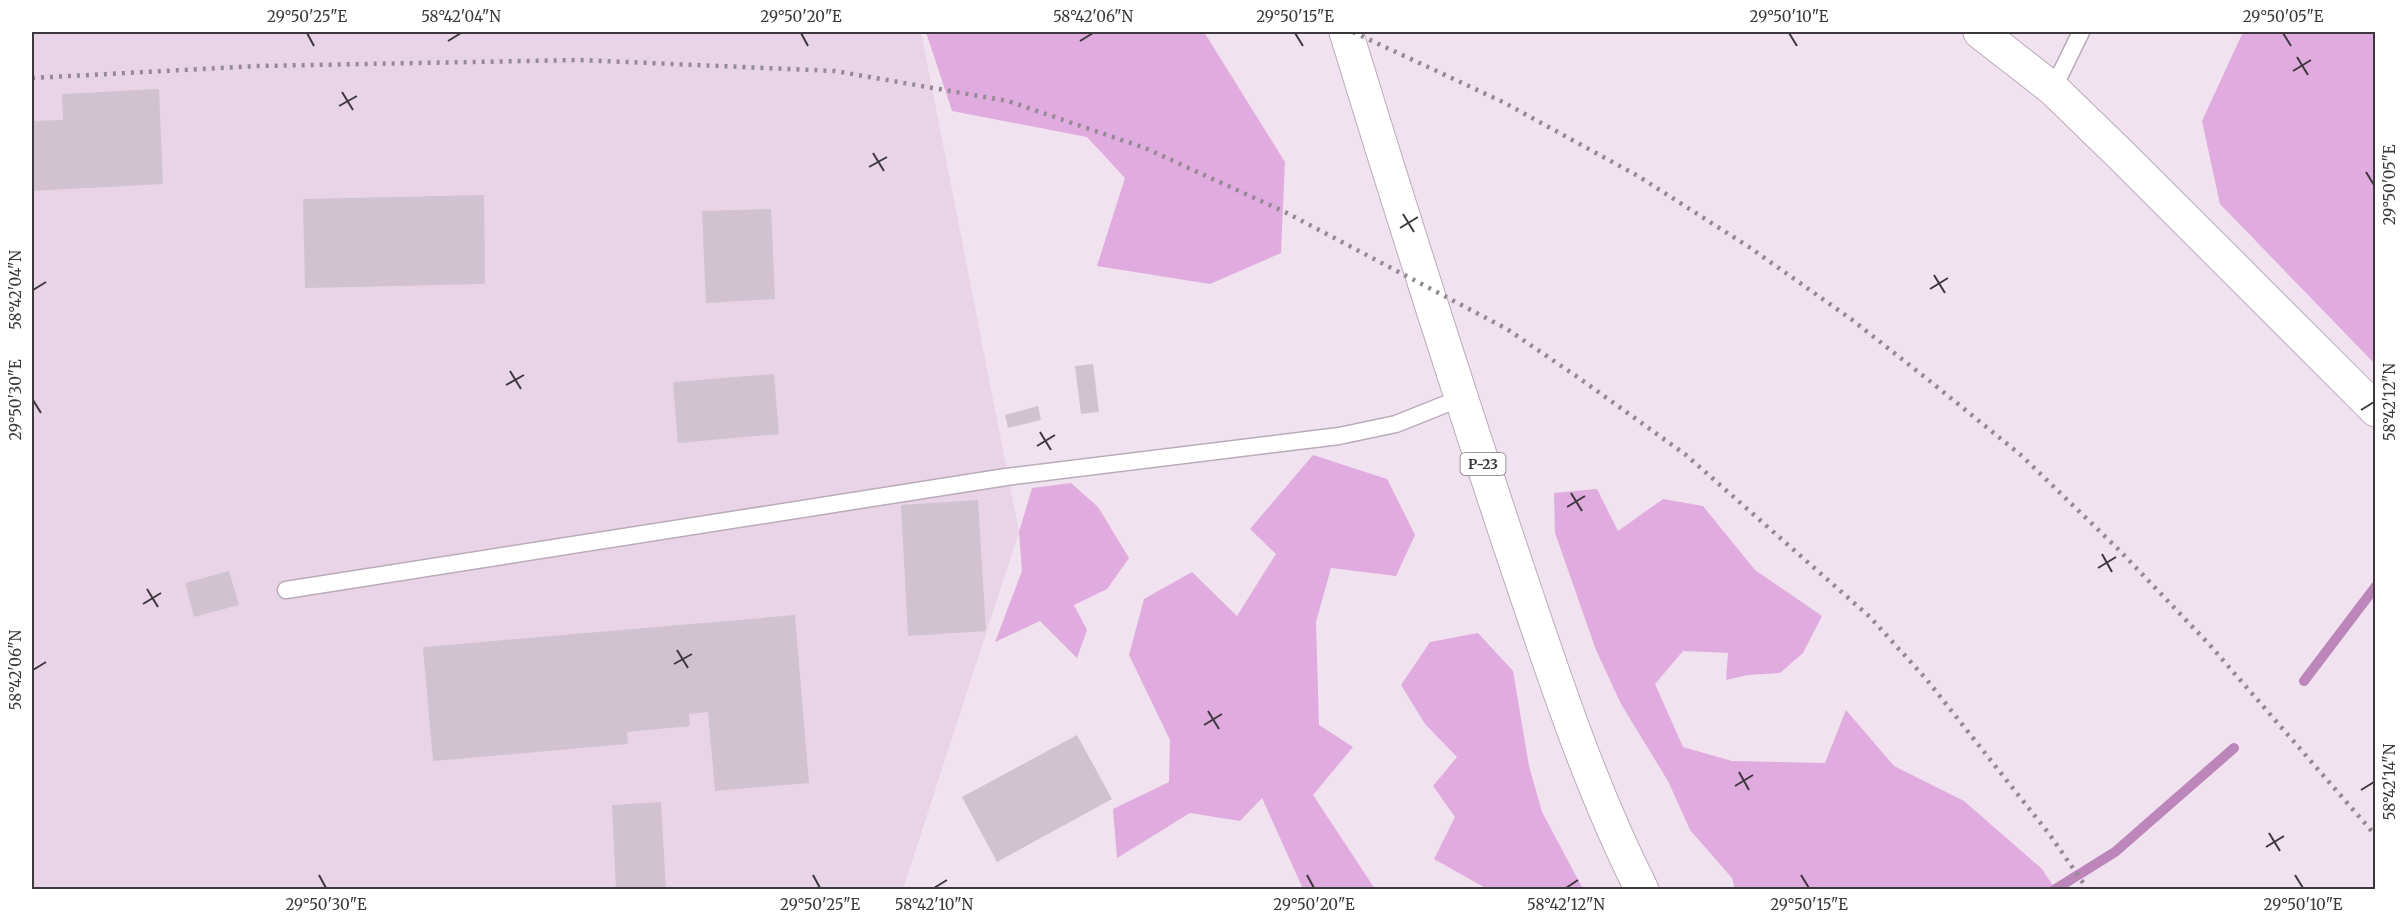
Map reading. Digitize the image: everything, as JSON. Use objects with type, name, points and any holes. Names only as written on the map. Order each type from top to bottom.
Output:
[{"type":"main road","name":"Р-23","points":[[1346,32],[1461,398],[1574,729],[1625,855],[1642,890]]},
{"type":"main road","points":[[1980,32],[2053,89],[2376,410]]},
{"type":"lane","points":[[2053,89],[2081,32]]},
{"type":"lane","points":[[286,590],[1006,477],[1339,436],[1396,424],[1461,398]]},
{"type":"shaded area","points":[[32,32],[921,32],[1019,532],[903,889],[32,889]]},
{"type":"shaded area","points":[[926,32],[1204,32],[1285,162],[1281,253],[1210,284],[1097,266],[1125,178],[1087,137],[952,111]]},
{"type":"shaded area","points":[[2243,32],[2375,32],[2375,364],[2220,204],[2202,121]]},
{"type":"shaded area","points":[[1313,455],[1387,479],[1415,535],[1396,576],[1331,568],[1316,622],[1319,725],[1353,747],[1313,795],[1375,889],[1303,889],[1262,798],[1240,821],[1190,813],[1117,858],[1113,809],[1169,782],[1170,740],[1129,655],[1144,599],[1192,572],[1237,616],[1276,554],[1250,529]]},
{"type":"shaded area","points":[[1071,483],[1098,507],[1129,558],[1107,589],[1074,605],[1087,630],[1077,658],[1040,621],[995,642],[1022,571],[1019,532],[1032,488]]},
{"type":"shaded area","points":[[1597,489],[1618,531],[1663,499],[1703,506],[1755,570],[1822,616],[1803,653],[1780,673],[1748,675],[1726,680],[1728,653],[1683,651],[1655,684],[1683,747],[1732,761],[1825,763],[1846,710],[1894,766],[1964,801],[2042,869],[2055,889],[1735,889],[1732,878],[1690,830],[1668,781],[1621,704],[1596,650],[1555,533],[1554,493]]},
{"type":"shaded area","points":[[1478,633],[1513,671],[1529,766],[1542,812],[1583,889],[1485,889],[1434,859],[1455,817],[1433,786],[1457,757],[1425,724],[1401,685],[1430,642]]},
{"type":"building","points":[[159,89],[163,184],[32,191],[32,121],[63,120],[62,94]]},
{"type":"building","points":[[484,195],[485,284],[305,288],[303,199]]},
{"type":"building","points":[[771,209],[775,299],[706,303],[702,211]]},
{"type":"building","points":[[1093,364],[1099,412],[1081,414],[1075,366]]},
{"type":"building","points":[[774,374],[779,434],[678,443],[673,382]]},
{"type":"building","points":[[1038,406],[1041,420],[1008,428],[1005,415]]},
{"type":"building","points":[[978,500],[986,631],[908,636],[901,505]]},
{"type":"building","points":[[229,571],[239,605],[194,617],[185,583]]},
{"type":"building","points":[[795,615],[809,783],[715,791],[708,712],[689,714],[690,726],[627,732],[628,744],[433,761],[423,647]]},
{"type":"building","points":[[1077,735],[1112,799],[997,862],[962,797]]},
{"type":"building","points":[[661,802],[666,890],[616,890],[612,805]]},
{"type":"waterway","points":[[2304,681],[2376,586]]},
{"type":"waterway","points":[[2054,890],[2115,852],[2234,748]]},
{"type":"railway","points":[[1353,32],[1503,102],[1638,176],[1749,247],[1851,319],[2022,456],[2118,549],[2208,643],[2376,836]]},
{"type":"railway","points":[[32,78],[258,66],[580,60],[835,71],[1008,101],[1145,148],[1285,212],[1507,329],[1686,455],[1870,617],[1927,680],[2050,835],[2088,890]]}]
